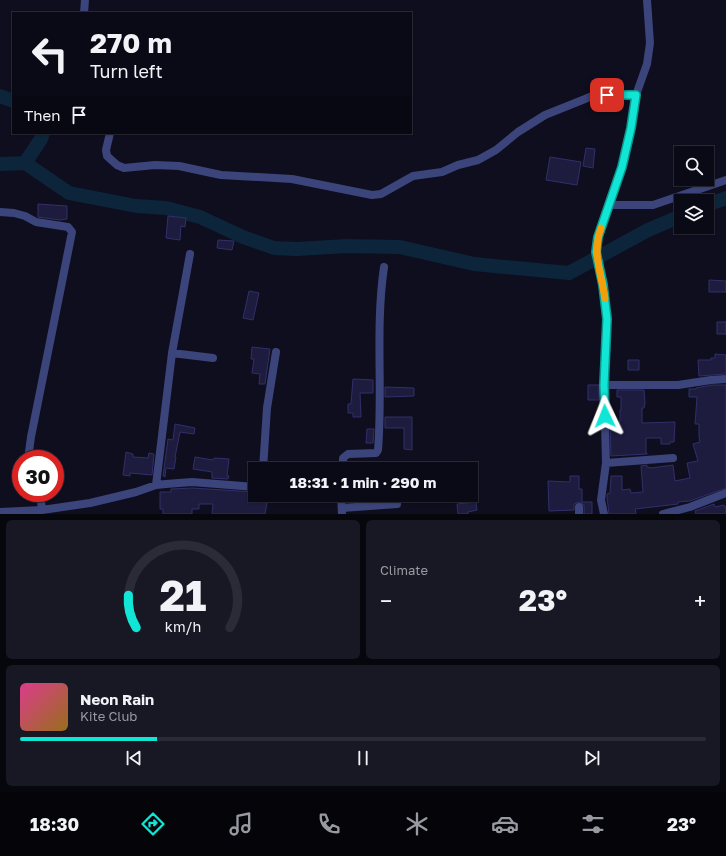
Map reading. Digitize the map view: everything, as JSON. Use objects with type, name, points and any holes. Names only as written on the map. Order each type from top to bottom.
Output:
[{"type":"street","points":[[84,12],[85,0]]},
{"type":"street","points":[[604,514],[601,500],[606,463],[604,385],[607,319],[603,285],[596,252],[598,237],[622,167],[631,128],[636,95],[647,64],[650,42],[648,0]]},
{"type":"street","points":[[110,134],[106,150],[107,156],[117,165],[124,168],[155,165],[179,166],[220,175],[292,179],[363,193],[381,194],[395,187],[405,179],[414,176],[442,172],[458,165],[478,160],[496,150],[518,132],[545,115],[592,96],[636,95]]},
{"type":"street","points":[[610,205],[653,205],[726,180]]},
{"type":"street","points":[[0,212],[14,213],[25,216],[36,222],[68,227],[72,232],[29,450]]},
{"type":"street","points":[[156,485],[172,353],[190,254]]},
{"type":"street","points":[[343,462],[343,458],[348,454],[376,453],[378,450],[380,325],[384,267]]},
{"type":"street","points":[[263,462],[267,408],[276,352]]},
{"type":"street","points":[[172,353],[213,358]]},
{"type":"street","points":[[604,385],[678,384],[726,379]]},
{"type":"street","points":[[606,463],[672,458]]},
{"type":"street","points":[[0,512],[42,510],[90,503],[136,492],[156,485],[192,482],[248,487]]},
{"type":"street","points":[[663,514],[690,507],[726,493]]},
{"type":"street","points":[[41,502],[42,510]]},
{"type":"street","points":[[342,511],[397,504]]},
{"type":"building","points":[[586,148],[595,149],[593,168],[583,166]]},
{"type":"building","points":[[550,157],[581,162],[577,185],[546,180]]},
{"type":"building","points":[[38,204],[67,206],[67,219],[60,220],[38,217]]},
{"type":"building","points":[[168,216],[186,218],[185,227],[181,226],[180,240],[166,238]]},
{"type":"building","points":[[218,240],[234,241],[232,250],[217,248]]},
{"type":"building","points":[[709,280],[726,281],[726,292],[709,292]]},
{"type":"building","points":[[249,291],[259,293],[253,320],[243,318]]},
{"type":"building","points":[[717,322],[726,322],[726,334],[717,334]]},
{"type":"building","points":[[252,347],[270,349],[265,384],[259,384],[260,374],[252,373],[254,359],[251,359]]},
{"type":"building","points":[[715,354],[726,355],[726,374],[699,376],[698,360],[711,360],[711,358],[715,358]]},
{"type":"building","points":[[628,360],[639,360],[639,370],[628,370]]},
{"type":"building","points":[[353,379],[373,380],[373,393],[360,393],[361,417],[353,417],[353,413],[348,413],[348,404],[351,404]]},
{"type":"building","points":[[588,385],[599,385],[599,400],[588,400]]},
{"type":"building","points":[[712,385],[726,385],[726,488],[690,501],[678,502],[678,504],[635,509],[636,514],[609,514],[607,494],[610,493],[611,476],[622,476],[622,490],[630,489],[631,493],[643,492],[641,466],[647,465],[647,467],[651,468],[673,465],[675,481],[690,478],[687,463],[698,461],[693,444],[700,442],[699,424],[695,424],[697,397],[689,397],[689,389]]},
{"type":"building","points":[[385,387],[414,388],[414,396],[385,397]]},
{"type":"building","points":[[617,390],[644,390],[645,403],[644,408],[642,408],[642,423],[675,422],[674,442],[670,442],[670,444],[661,444],[661,438],[646,438],[647,454],[611,456],[610,422],[620,422],[621,397],[617,397]]},
{"type":"building","points":[[385,417],[412,417],[412,450],[404,449],[404,428],[385,428]]},
{"type":"building","points":[[175,424],[195,428],[194,434],[180,432],[174,469],[166,468],[165,477],[163,476],[168,439],[173,440]]},
{"type":"building","points":[[367,429],[374,429],[373,443],[366,443]]},
{"type":"building","points":[[126,452],[133,454],[133,457],[148,458],[149,453],[154,454],[152,475],[130,473],[130,476],[123,475]]},
{"type":"building","points":[[195,457],[213,460],[214,458],[229,459],[228,479],[212,478],[212,472],[193,469]]},
{"type":"building","points":[[570,476],[579,476],[579,489],[582,489],[582,502],[592,502],[592,514],[584,514],[584,505],[579,502],[574,504],[574,510],[549,511],[548,481],[570,482]]},
{"type":"building","points":[[192,488],[248,492],[248,502],[267,503],[265,514],[212,514],[213,504],[199,504],[199,509],[192,509],[192,514],[163,514],[163,509],[160,509],[160,492],[171,492],[171,489]]},
{"type":"building","points":[[476,502],[477,510],[468,512],[468,514],[458,514],[457,504]]},
{"type":"building","points":[[714,504],[715,507],[724,505],[726,507],[726,514],[696,514],[695,511]]},
{"type":"waterway","points":[[0,96],[12,101]]},
{"type":"waterway","points":[[0,164],[25,163],[43,134]]},
{"type":"waterway","points":[[25,163],[69,193],[136,206],[166,208],[200,217],[243,237],[274,248],[297,249],[347,246],[400,247],[474,264],[569,273],[648,230],[674,219]]},
{"type":"waterway","points":[[714,202],[726,198]]},
{"type":"slow traffic","points":[[601,228],[596,252],[605,298]]},
{"type":"route","points":[[605,416],[604,385],[607,319],[603,285],[596,252],[598,237],[622,167],[631,128],[636,95],[607,95]]}]
